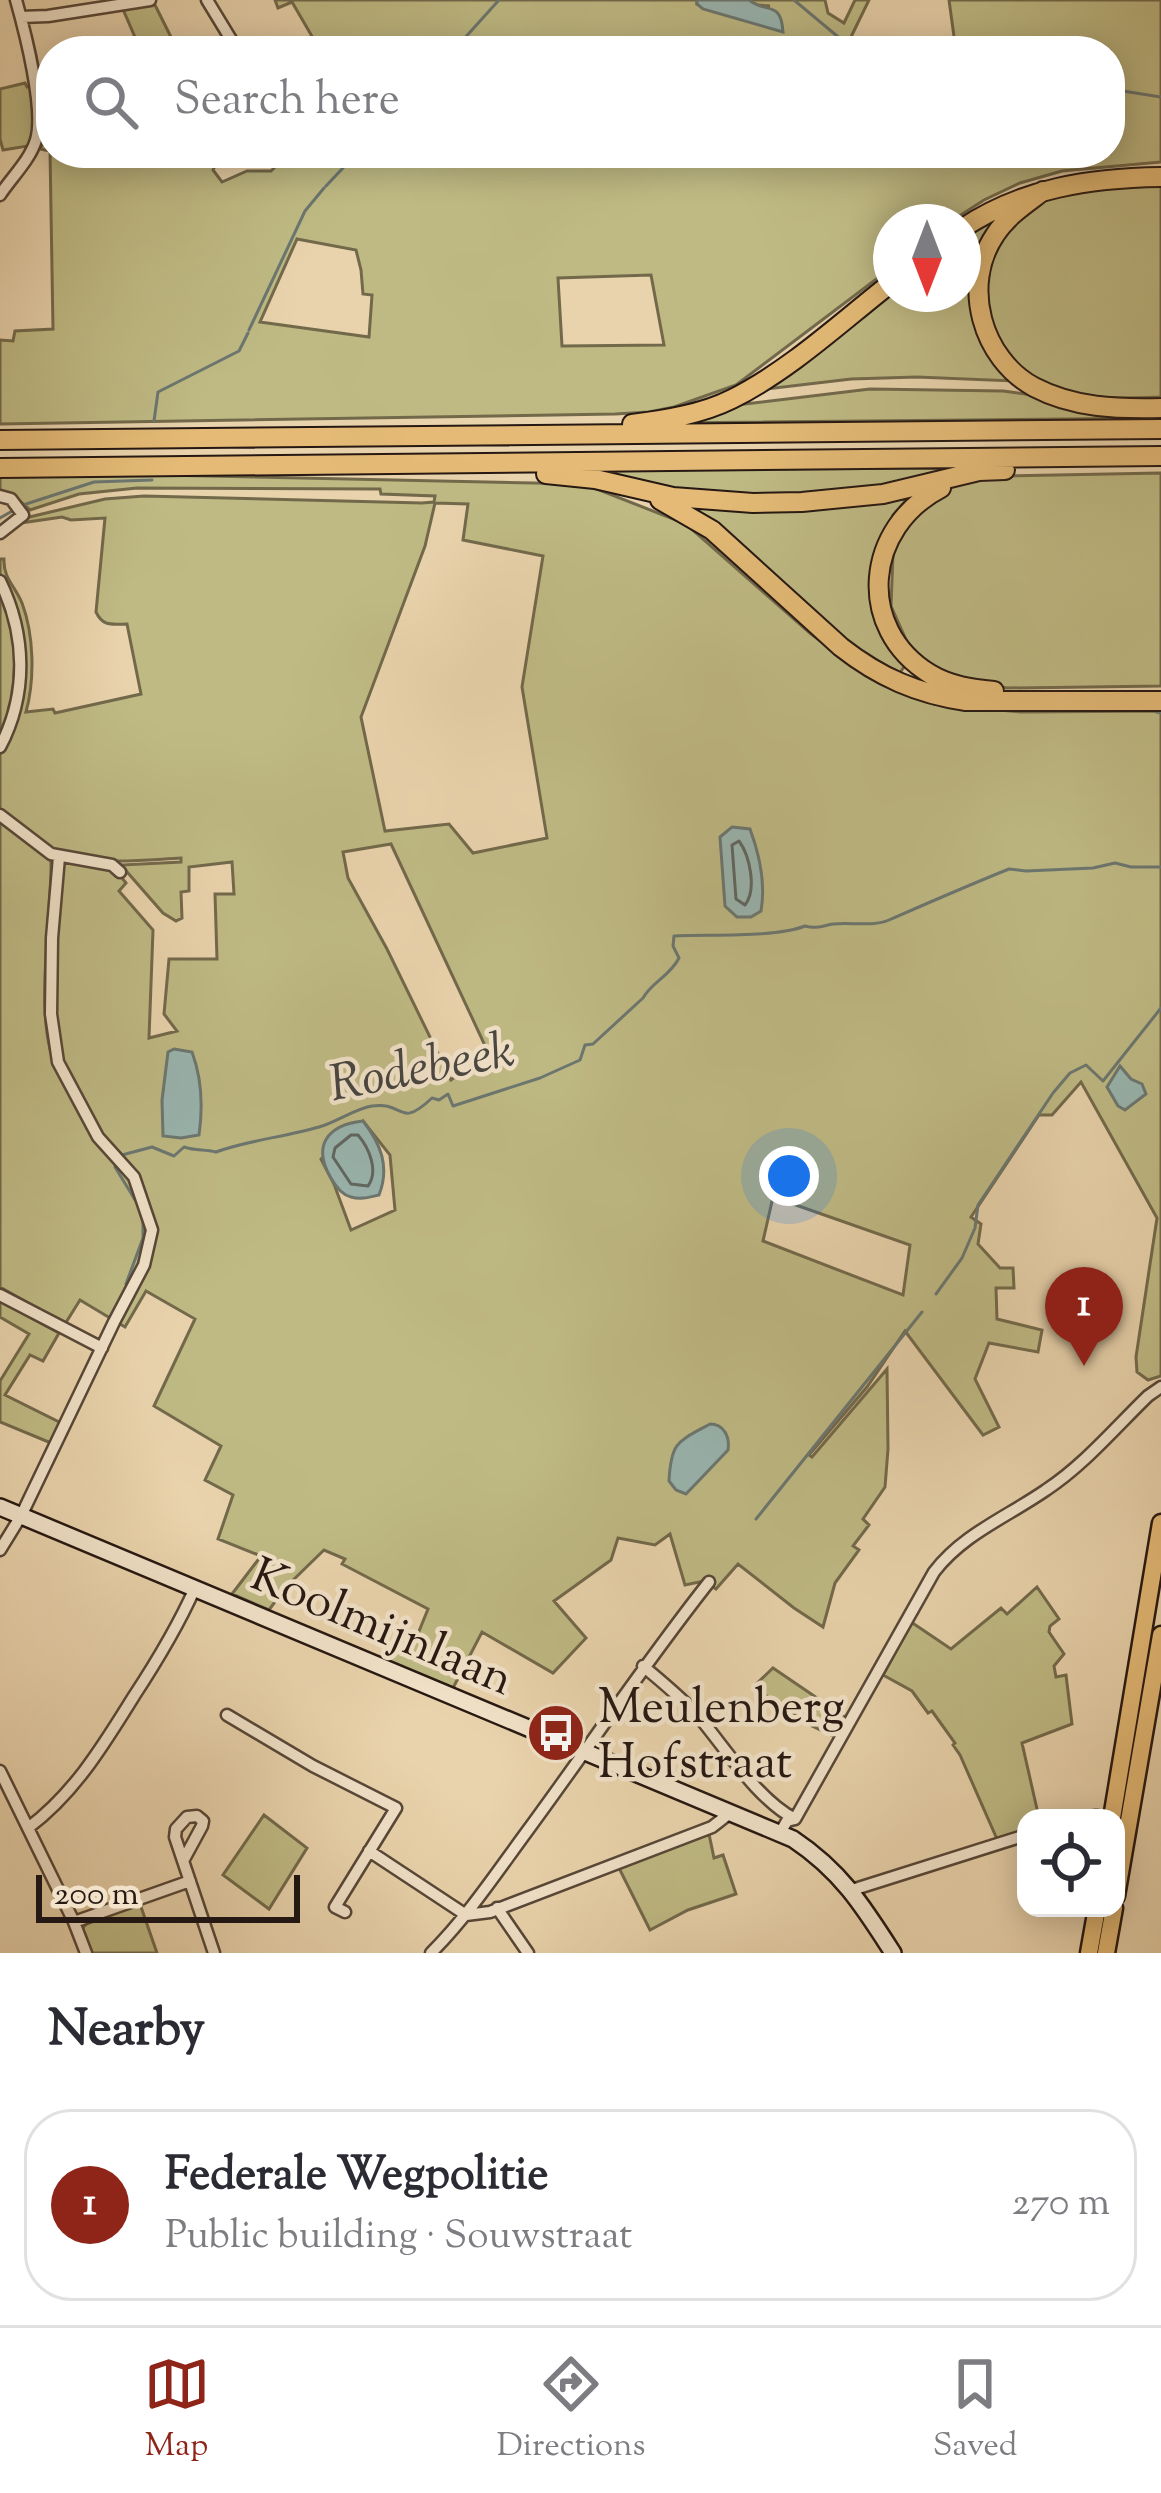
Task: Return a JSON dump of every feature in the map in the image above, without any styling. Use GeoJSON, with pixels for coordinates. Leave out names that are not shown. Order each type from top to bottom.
{"type":"FeatureCollection","features":[{"type":"Feature","properties":{"kind":"highway"},"geometry":{"type":"LineString","coordinates":[[981,217],[1002,205],[1090,180],[1161,177]]}},
{"type":"Feature","properties":{"kind":"highway"},"geometry":{"type":"LineString","coordinates":[[1043,191],[1008,219],[989,246],[978,294],[986,334],[1017,376],[1058,397],[1087,405],[1161,408]]}},
{"type":"Feature","properties":{"kind":"highway"},"geometry":{"type":"LineString","coordinates":[[593,434],[618,424],[675,417],[733,399],[873,297]]}},
{"type":"Feature","properties":{"kind":"highway"},"geometry":{"type":"LineString","coordinates":[[0,440],[1161,429]]}},
{"type":"Feature","properties":{"kind":"highway"},"geometry":{"type":"LineString","coordinates":[[0,468],[1161,457]]}},
{"type":"Feature","properties":{"kind":"highway"},"geometry":{"type":"LineString","coordinates":[[356,464],[394,472],[581,476],[718,502],[802,502],[883,494],[979,471],[1161,468]]}},
{"type":"Feature","properties":{"kind":"highway"},"geometry":{"type":"LineString","coordinates":[[1004,470],[931,493],[903,515],[890,534],[879,584],[886,621],[898,644],[931,675],[971,688],[1161,691]]}},
{"type":"Feature","properties":{"kind":"highway"},"geometry":{"type":"LineString","coordinates":[[611,482],[701,522],[858,661],[898,683],[966,701],[1161,701]]}},
{"type":"Feature","properties":{"kind":"main road"},"geometry":{"type":"LineString","coordinates":[[1113,1809],[1161,1523]]}},
{"type":"Feature","properties":{"kind":"main road"},"geometry":{"type":"LineString","coordinates":[[1125,1844],[1161,1635]]}},
{"type":"Feature","properties":{"kind":"main road"},"geometry":{"type":"LineString","coordinates":[[1090,1953],[1096,1917]]}},
{"type":"Feature","properties":{"kind":"main road"},"geometry":{"type":"LineString","coordinates":[[1106,1953],[1112,1917]]}},
{"type":"Feature","properties":{"kind":"street"},"geometry":{"type":"LineString","coordinates":[[16,0],[36,104]]}},
{"type":"Feature","properties":{"kind":"street"},"geometry":{"type":"LineString","coordinates":[[21,17],[151,0]]}},
{"type":"Feature","properties":{"kind":"street"},"geometry":{"type":"LineString","coordinates":[[207,0],[229,36]]}},
{"type":"Feature","properties":{"kind":"street"},"geometry":{"type":"LineString","coordinates":[[0,195],[32,149],[36,135]]}},
{"type":"Feature","properties":{"kind":"street"},"geometry":{"type":"LineString","coordinates":[[0,496],[17,505],[23,515],[0,533]]}},
{"type":"Feature","properties":{"kind":"street"},"geometry":{"type":"LineString","coordinates":[[0,580],[15,614],[20,679],[14,718],[0,747]]}},
{"type":"Feature","properties":{"kind":"street"},"geometry":{"type":"LineString","coordinates":[[0,815],[59,857],[112,865],[120,872]]}},
{"type":"Feature","properties":{"kind":"street"},"geometry":{"type":"LineString","coordinates":[[0,1550],[144,1265],[152,1230],[134,1177],[98,1137],[58,1062],[51,1014],[59,857]]}},
{"type":"Feature","properties":{"kind":"street"},"geometry":{"type":"LineString","coordinates":[[0,1294],[101,1348]]}},
{"type":"Feature","properties":{"kind":"street"},"geometry":{"type":"LineString","coordinates":[[786,1836],[787,1821],[795,1819],[941,1563],[969,1537],[1048,1489],[1161,1387]]}},
{"type":"Feature","properties":{"kind":"street","name":"Koolmijnlaan"},"geometry":{"type":"LineString","coordinates":[[0,1507],[786,1836],[826,1863],[852,1889],[893,1953]]}},
{"type":"Feature","properties":{"kind":"street"},"geometry":{"type":"LineString","coordinates":[[430,1953],[466,1916],[643,1666],[709,1582]]}},
{"type":"Feature","properties":{"kind":"street"},"geometry":{"type":"LineString","coordinates":[[28,1828],[45,1816],[97,1755],[164,1648],[194,1588]]}},
{"type":"Feature","properties":{"kind":"street"},"geometry":{"type":"LineString","coordinates":[[643,1666],[694,1712],[747,1775],[795,1819]]}},
{"type":"Feature","properties":{"kind":"street"},"geometry":{"type":"LineString","coordinates":[[227,1715],[396,1808],[335,1906],[344,1912]]}},
{"type":"Feature","properties":{"kind":"street"},"geometry":{"type":"LineString","coordinates":[[0,1771],[86,1953]]}},
{"type":"Feature","properties":{"kind":"street"},"geometry":{"type":"LineString","coordinates":[[370,1851],[466,1916],[712,1827],[730,1813]]}},
{"type":"Feature","properties":{"kind":"street"},"geometry":{"type":"LineString","coordinates":[[852,1889],[1017,1838]]}},
{"type":"Feature","properties":{"kind":"street"},"geometry":{"type":"LineString","coordinates":[[183,1861],[214,1953]]}},
{"type":"Feature","properties":{"kind":"street"},"geometry":{"type":"LineString","coordinates":[[74,1922],[190,1881]]}},
{"type":"Feature","properties":{"kind":"street"},"geometry":{"type":"LineString","coordinates":[[497,1908],[528,1953]]}},
{"type":"Feature","properties":{"kind":"shaded area"},"geometry":{"type":"Polygon","coordinates":[[[275,0],[697,0],[697,4],[770,6],[749,0],[825,0],[828,13],[844,23],[855,0],[869,0],[851,36],[312,36],[292,2],[278,8],[275,0]]]}},
{"type":"Feature","properties":{"kind":"shaded area"},"geometry":{"type":"Polygon","coordinates":[[[949,0],[1161,0],[1161,162],[1125,165],[1125,36],[954,36],[949,0]]]}},
{"type":"Feature","properties":{"kind":"shaded area"},"geometry":{"type":"Polygon","coordinates":[[[154,3],[170,36],[135,36],[122,7],[154,3]]]}},
{"type":"Feature","properties":{"kind":"shaded area"},"geometry":{"type":"Polygon","coordinates":[[[30,86],[33,109],[31,139],[28,146],[3,150],[0,89],[30,86]]]}},
{"type":"Feature","properties":{"kind":"shaded area"},"geometry":{"type":"Polygon","coordinates":[[[50,168],[214,168],[222,182],[247,171],[1095,168],[1020,183],[978,204],[873,204],[873,282],[736,385],[674,407],[615,414],[0,424],[0,340],[13,341],[15,331],[53,329],[50,168]],[[297,239],[260,322],[369,337],[372,295],[363,294],[356,250],[297,239]],[[651,275],[558,278],[562,346],[664,345],[651,275]]]}},
{"type":"Feature","properties":{"kind":"shaded area"},"geometry":{"type":"Polygon","coordinates":[[[1161,185],[1161,397],[1086,396],[1043,382],[1018,365],[990,319],[987,293],[1001,242],[1018,220],[1042,202],[1070,192],[1161,185]]]}},
{"type":"Feature","properties":{"kind":"shaded area"},"geometry":{"type":"Polygon","coordinates":[[[1004,207],[981,279],[981,222],[1004,207]]]}},
{"type":"Feature","properties":{"kind":"shaded area"},"geometry":{"type":"Polygon","coordinates":[[[873,307],[873,312],[979,312],[1013,381],[851,379],[758,390],[873,307]]]}},
{"type":"Feature","properties":{"kind":"shaded area"},"geometry":{"type":"Polygon","coordinates":[[[870,389],[1003,391],[1161,413],[1161,418],[674,423],[728,406],[870,389]]]}},
{"type":"Feature","properties":{"kind":"shaded area"},"geometry":{"type":"Polygon","coordinates":[[[968,468],[829,494],[699,495],[590,470],[968,468]]]}},
{"type":"Feature","properties":{"kind":"shaded area"},"geometry":{"type":"Polygon","coordinates":[[[1161,473],[1161,686],[1007,688],[966,681],[930,666],[908,644],[891,606],[893,555],[898,536],[940,493],[963,482],[999,476],[1161,473]]]}},
{"type":"Feature","properties":{"kind":"shaded area"},"geometry":{"type":"Polygon","coordinates":[[[160,475],[584,484],[686,524],[811,634],[872,679],[934,704],[1021,712],[1161,711],[1161,1376],[1148,1380],[1137,1372],[1136,1357],[1157,1218],[1081,1082],[1052,1115],[1039,1115],[971,1217],[981,1224],[978,1244],[1000,1268],[1013,1268],[1014,1288],[996,1288],[997,1319],[1042,1330],[1038,1352],[989,1343],[975,1379],[999,1427],[983,1435],[905,1331],[867,1387],[809,1455],[887,1369],[885,1487],[863,1519],[869,1525],[853,1546],[859,1550],[835,1583],[823,1627],[738,1564],[716,1589],[704,1581],[685,1585],[670,1534],[655,1545],[618,1538],[611,1560],[554,1601],[586,1638],[553,1673],[482,1632],[453,1688],[385,1660],[396,1639],[413,1646],[428,1609],[324,1550],[269,1610],[232,1594],[261,1556],[218,1539],[233,1495],[205,1480],[221,1446],[154,1406],[195,1319],[146,1291],[125,1327],[80,1300],[65,1324],[0,1287],[0,820],[51,861],[45,1001],[51,1055],[60,1076],[110,1145],[70,1080],[57,1030],[54,972],[61,862],[114,868],[126,883],[119,891],[153,930],[149,1038],[177,1031],[164,1014],[169,959],[217,959],[215,894],[234,894],[232,862],[189,867],[189,891],[181,892],[182,918],[176,921],[163,913],[121,865],[181,862],[181,858],[117,861],[69,855],[40,841],[0,808],[0,754],[12,731],[0,743],[0,559],[4,559],[29,629],[32,671],[26,712],[53,709],[55,713],[141,694],[127,624],[105,622],[96,612],[105,518],[21,523],[21,519],[105,499],[144,496],[422,503],[434,502],[435,496],[381,494],[380,489],[137,488],[79,494],[30,510],[14,496],[0,492],[0,477],[160,475]],[[435,503],[425,546],[361,717],[385,831],[449,824],[473,853],[547,838],[522,687],[543,556],[463,540],[468,504],[435,503]],[[391,844],[343,852],[348,878],[451,1080],[488,1052],[391,844]],[[363,1121],[321,1159],[351,1230],[395,1210],[390,1155],[363,1121]],[[773,1197],[763,1241],[903,1295],[910,1245],[773,1197]]]}},
{"type":"Feature","properties":{"kind":"shaded area"},"geometry":{"type":"Polygon","coordinates":[[[908,498],[893,515],[875,563],[906,664],[899,674],[850,643],[692,510],[801,510],[908,498]]]}},
{"type":"Feature","properties":{"kind":"shaded area"},"geometry":{"type":"Polygon","coordinates":[[[0,1301],[59,1333],[43,1361],[30,1355],[5,1395],[61,1423],[51,1443],[0,1422],[0,1381],[29,1334],[0,1317],[0,1301]]]}},
{"type":"Feature","properties":{"kind":"shaded area"},"geometry":{"type":"Polygon","coordinates":[[[1037,1587],[1059,1619],[1049,1632],[1064,1654],[1054,1666],[1056,1677],[1066,1675],[1072,1724],[1022,1743],[1037,1809],[1017,1809],[1017,1833],[997,1839],[955,1743],[912,1691],[883,1675],[911,1622],[951,1649],[1001,1608],[1007,1614],[1037,1587]]]}},
{"type":"Feature","properties":{"kind":"shaded area"},"geometry":{"type":"Polygon","coordinates":[[[773,1668],[845,1717],[835,1737],[753,1687],[773,1668]]]}},
{"type":"Feature","properties":{"kind":"shaded area"},"geometry":{"type":"Polygon","coordinates":[[[264,1815],[307,1848],[269,1909],[223,1875],[264,1815]]]}},
{"type":"Feature","properties":{"kind":"shaded area"},"geometry":{"type":"Polygon","coordinates":[[[709,1834],[714,1858],[723,1855],[736,1894],[688,1910],[650,1930],[619,1868],[709,1834]]]}},
{"type":"Feature","properties":{"kind":"shaded area"},"geometry":{"type":"Polygon","coordinates":[[[140,1904],[157,1953],[91,1953],[82,1929],[87,1924],[140,1904]]]}},
{"type":"Feature","properties":{"kind":"water"},"geometry":{"type":"Polygon","coordinates":[[[697,0],[749,0],[776,12],[783,32],[703,9],[697,0]]]}},
{"type":"Feature","properties":{"kind":"water"},"geometry":{"type":"Polygon","coordinates":[[[732,827],[750,829],[759,859],[761,911],[751,917],[737,917],[725,906],[720,837],[732,827]]]}},
{"type":"Feature","properties":{"kind":"water"},"geometry":{"type":"Polygon","coordinates":[[[168,1052],[192,1052],[195,1062],[201,1093],[199,1135],[163,1136],[168,1052]]]}},
{"type":"Feature","properties":{"kind":"water"},"geometry":{"type":"Polygon","coordinates":[[[1120,1066],[1142,1084],[1146,1094],[1125,1110],[1107,1087],[1120,1066]]]}},
{"type":"Feature","properties":{"kind":"water"},"geometry":{"type":"Polygon","coordinates":[[[363,1121],[379,1147],[384,1175],[379,1195],[358,1198],[335,1184],[325,1167],[323,1147],[332,1132],[363,1121]]]}},
{"type":"Feature","properties":{"kind":"water"},"geometry":{"type":"Polygon","coordinates":[[[710,1424],[725,1432],[728,1450],[686,1494],[676,1490],[669,1481],[674,1451],[710,1424]]]}},
{"type":"Feature","properties":{"kind":"waterway"},"geometry":{"type":"LineString","coordinates":[[467,36],[499,0]]}},
{"type":"Feature","properties":{"kind":"waterway"},"geometry":{"type":"LineString","coordinates":[[794,0],[837,36]]}},
{"type":"Feature","properties":{"kind":"waterway"},"geometry":{"type":"LineString","coordinates":[[1125,91],[1161,97]]}},
{"type":"Feature","properties":{"kind":"waterway"},"geometry":{"type":"LineString","coordinates":[[326,186],[343,168]]}},
{"type":"Feature","properties":{"kind":"waterway"},"geometry":{"type":"LineString","coordinates":[[249,330],[305,211],[324,188]]}},
{"type":"Feature","properties":{"kind":"waterway"},"geometry":{"type":"LineString","coordinates":[[154,421],[158,392],[239,351],[248,333]]}},
{"type":"Feature","properties":{"kind":"waterway"},"geometry":{"type":"LineString","coordinates":[[23,505],[94,482],[152,480]]}},
{"type":"Feature","properties":{"kind":"waterway"},"geometry":{"type":"LineString","coordinates":[[0,518],[14,510]]}},
{"type":"Feature","properties":{"kind":"waterway"},"geometry":{"type":"LineString","coordinates":[[1156,712],[1161,713]]}},
{"type":"Feature","properties":{"kind":"waterway","name":"Rodebeek"},"geometry":{"type":"LineString","coordinates":[[122,1155],[152,1147],[174,1156],[184,1147],[216,1152],[319,1127],[372,1106],[407,1113],[448,1094],[453,1106],[540,1078],[580,1060],[585,1045],[593,1044],[671,970],[679,958],[674,936],[760,934],[883,922],[1009,869],[1093,868],[1115,863],[1161,867]]}},
{"type":"Feature","properties":{"kind":"waterway"},"geometry":{"type":"LineString","coordinates":[[936,1294],[962,1258],[975,1228],[978,1205],[1053,1093],[1070,1073],[1086,1065],[1103,1081],[1161,1008]]}},
{"type":"Feature","properties":{"kind":"waterway"},"geometry":{"type":"LineString","coordinates":[[115,1167],[137,1203]]}},
{"type":"Feature","properties":{"kind":"waterway"},"geometry":{"type":"LineString","coordinates":[[126,1284],[143,1238],[143,1217]]}},
{"type":"Feature","properties":{"kind":"waterway"},"geometry":{"type":"LineString","coordinates":[[756,1519],[922,1312]]}},
{"type":"Feature","properties":{"kind":"place","name":"Federale Wegpolitie"},"geometry":{"type":"Point","coordinates":[1084,1366]}},
{"type":"Feature","properties":{"kind":"place","name":"Meulenberg Hofstraat"},"geometry":{"type":"Point","coordinates":[556,1733]}}]}
